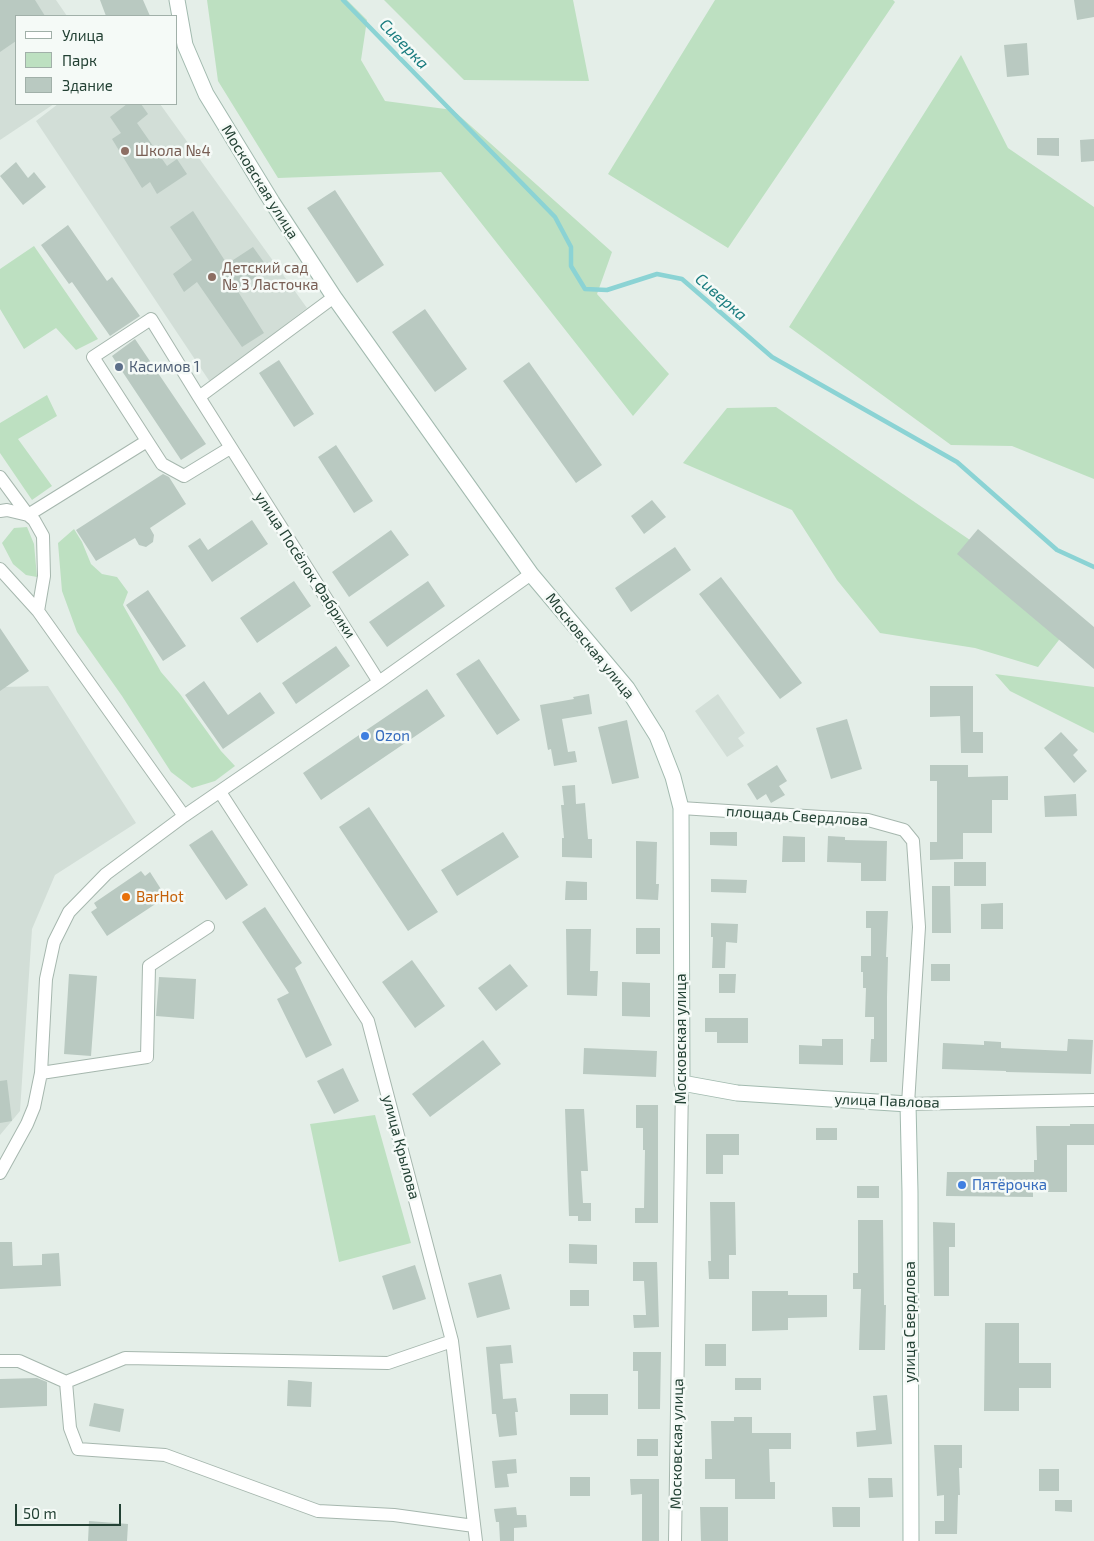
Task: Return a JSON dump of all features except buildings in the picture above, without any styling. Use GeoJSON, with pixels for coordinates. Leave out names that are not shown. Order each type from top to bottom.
{"type":"FeatureCollection","features":[{"type":"Feature","properties":{"kind":"main road","name":"Московская улица"},"geometry":{"type":"LineString","coordinates":[[177,0],[185,45],[206,94],[272,202],[334,297],[531,574],[627,688],[657,736],[673,777],[681,808],[682,1083]]}},
{"type":"Feature","properties":{"kind":"main road","name":"улица Павлова"},"geometry":{"type":"LineString","coordinates":[[682,1083],[737,1092],[908,1104]]}},
{"type":"Feature","properties":{"kind":"main road","name":"улица Свердлова"},"geometry":{"type":"LineString","coordinates":[[908,1104],[911,1541]]}},
{"type":"Feature","properties":{"kind":"street"},"geometry":{"type":"LineString","coordinates":[[199,397],[334,297]]}},
{"type":"Feature","properties":{"kind":"street","name":"улица Посёлок Фабрики"},"geometry":{"type":"LineString","coordinates":[[230,448],[184,476],[162,464],[93,357],[151,319],[230,448],[379,682]]}},
{"type":"Feature","properties":{"kind":"street"},"geometry":{"type":"LineString","coordinates":[[0,511],[7,510],[28,515],[147,441]]}},
{"type":"Feature","properties":{"kind":"street"},"geometry":{"type":"LineString","coordinates":[[0,477],[28,515],[34,520],[43,536],[44,576],[38,611]]}},
{"type":"Feature","properties":{"kind":"street"},"geometry":{"type":"LineString","coordinates":[[0,569],[38,611],[184,816]]}},
{"type":"Feature","properties":{"kind":"street"},"geometry":{"type":"LineString","coordinates":[[0,1173],[27,1124],[34,1106],[41,1073],[46,978],[54,942],[69,912],[106,874],[184,816],[379,682],[531,574]]}},
{"type":"Feature","properties":{"kind":"street","name":"улица Крылова"},"geometry":{"type":"LineString","coordinates":[[220,792],[368,1021],[452,1341],[476,1541]]}},
{"type":"Feature","properties":{"kind":"street","name":"площадь Свердлова"},"geometry":{"type":"LineString","coordinates":[[681,808],[868,820],[904,830],[913,841],[919,927],[908,1104]]}},
{"type":"Feature","properties":{"kind":"street"},"geometry":{"type":"LineString","coordinates":[[41,1073],[147,1057],[149,966],[208,927]]}},
{"type":"Feature","properties":{"kind":"street","name":"Московская улица"},"geometry":{"type":"LineString","coordinates":[[675,1541],[682,1083]]}},
{"type":"Feature","properties":{"kind":"street","name":"улица Павлова"},"geometry":{"type":"LineString","coordinates":[[908,1104],[1094,1100]]}},
{"type":"Feature","properties":{"kind":"street"},"geometry":{"type":"LineString","coordinates":[[0,1361],[19,1360],[66,1382],[124,1358],[388,1363],[452,1341]]}},
{"type":"Feature","properties":{"kind":"street"},"geometry":{"type":"LineString","coordinates":[[66,1382],[70,1428],[78,1449],[165,1456],[318,1511],[394,1515],[474,1526]]}},
{"type":"Feature","properties":{"kind":"shaded area"},"geometry":{"type":"Polygon","coordinates":[[[0,0],[56,0],[66,15],[15,15],[15,105],[52,105],[0,140],[0,0]]]}},
{"type":"Feature","properties":{"kind":"shaded area"},"geometry":{"type":"Polygon","coordinates":[[[57,105],[161,105],[307,308],[210,382],[36,121],[57,105]]]}},
{"type":"Feature","properties":{"kind":"shaded area"},"geometry":{"type":"Polygon","coordinates":[[[48,686],[136,823],[55,875],[32,929],[20,1111],[0,1135],[0,687],[48,686]]]}},
{"type":"Feature","properties":{"kind":"shaded area"},"geometry":{"type":"Polygon","coordinates":[[[718,694],[745,733],[738,738],[744,746],[727,757],[695,711],[718,694]]]}},
{"type":"Feature","properties":{"kind":"green space"},"geometry":{"type":"Polygon","coordinates":[[[207,0],[347,0],[367,20],[361,60],[385,101],[453,110],[612,252],[597,294],[669,374],[633,416],[441,172],[278,178],[218,81],[207,0]]]}},
{"type":"Feature","properties":{"kind":"green space"},"geometry":{"type":"Polygon","coordinates":[[[384,0],[573,0],[589,81],[464,80],[384,0]]]}},
{"type":"Feature","properties":{"kind":"green space"},"geometry":{"type":"Polygon","coordinates":[[[715,0],[893,0],[895,2],[728,248],[608,174],[715,0]]]}},
{"type":"Feature","properties":{"kind":"green space"},"geometry":{"type":"Polygon","coordinates":[[[961,55],[1008,148],[1094,207],[1094,479],[1012,446],[951,445],[789,327],[961,55]]]}},
{"type":"Feature","properties":{"kind":"green space"},"geometry":{"type":"Polygon","coordinates":[[[34,246],[98,339],[76,350],[56,328],[24,349],[0,309],[0,269],[34,246]]]}},
{"type":"Feature","properties":{"kind":"green space"},"geometry":{"type":"Polygon","coordinates":[[[47,395],[57,416],[18,439],[52,486],[32,500],[0,453],[0,423],[47,395]]]}},
{"type":"Feature","properties":{"kind":"green space"},"geometry":{"type":"Polygon","coordinates":[[[776,407],[1021,575],[1062,636],[1038,667],[975,648],[880,633],[837,580],[792,510],[683,463],[727,408],[776,407]]]}},
{"type":"Feature","properties":{"kind":"green space"},"geometry":{"type":"Polygon","coordinates":[[[27,527],[34,544],[37,577],[26,575],[13,564],[2,543],[14,528],[27,527]]]}},
{"type":"Feature","properties":{"kind":"green space"},"geometry":{"type":"Polygon","coordinates":[[[74,529],[82,542],[91,564],[102,574],[117,577],[128,592],[123,605],[161,672],[180,694],[221,751],[235,766],[215,781],[192,788],[171,772],[122,696],[77,632],[62,591],[58,543],[74,529]]]}},
{"type":"Feature","properties":{"kind":"green space"},"geometry":{"type":"Polygon","coordinates":[[[995,674],[1094,687],[1094,733],[1010,691],[995,674]]]}},
{"type":"Feature","properties":{"kind":"green space"},"geometry":{"type":"Polygon","coordinates":[[[375,1115],[411,1243],[339,1262],[310,1124],[375,1115]]]}},
{"type":"Feature","properties":{"kind":"waterway","name":"Сиверка"},"geometry":{"type":"LineString","coordinates":[[343,0],[555,217],[571,247],[571,266],[585,289],[607,290],[657,274],[682,279],[772,357],[957,462],[1057,550],[1094,567]]}},
{"type":"Feature","properties":{"kind":"place","name":"Школа №4"},"geometry":{"type":"Point","coordinates":[125,151]}},
{"type":"Feature","properties":{"kind":"place","name":"Детский сад № 3 Ласточка"},"geometry":{"type":"Point","coordinates":[212,277]}},
{"type":"Feature","properties":{"kind":"place","name":"Касимов 1"},"geometry":{"type":"Point","coordinates":[119,367]}},
{"type":"Feature","properties":{"kind":"place","name":"Ozon"},"geometry":{"type":"Point","coordinates":[365,736]}},
{"type":"Feature","properties":{"kind":"place","name":"BarHot"},"geometry":{"type":"Point","coordinates":[126,897]}},
{"type":"Feature","properties":{"kind":"place","name":"Пятёрочка"},"geometry":{"type":"Point","coordinates":[962,1185]}}]}
